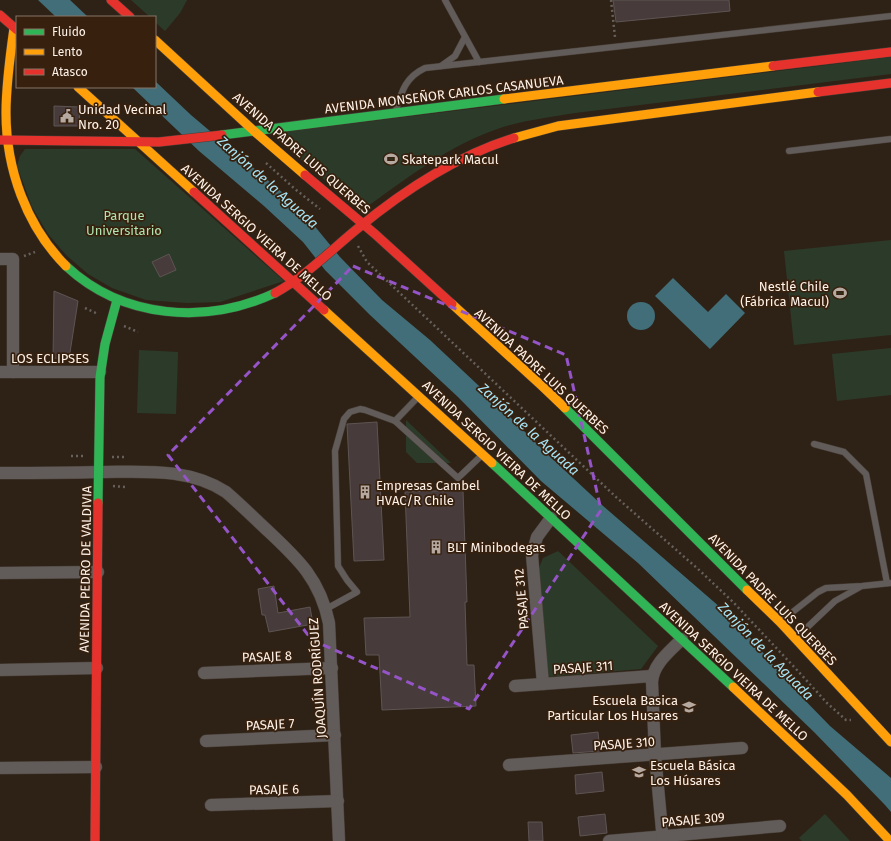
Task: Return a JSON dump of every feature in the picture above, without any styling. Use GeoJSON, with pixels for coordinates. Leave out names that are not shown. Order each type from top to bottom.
{"type":"FeatureCollection","features":[{"type":"Feature","properties":{"kind":"main road"},"geometry":{"type":"LineString","coordinates":[[111,0],[129,16]]}},
{"type":"Feature","properties":{"kind":"main road"},"geometry":{"type":"LineString","coordinates":[[0,15],[16,29],[4,84],[1,140],[3,159],[19,199],[28,216],[47,245],[61,262],[98,290],[117,300],[136,306],[168,312],[213,312],[251,303],[276,293],[309,270],[350,234],[438,172],[477,151],[516,136],[558,126],[891,83]]}},
{"type":"Feature","properties":{"kind":"main road","name":"AVENIDA PADRE LUIS QUERBES"},"geometry":{"type":"LineString","coordinates":[[156,41],[254,132],[364,224],[542,386],[780,622],[891,742]]}},
{"type":"Feature","properties":{"kind":"main road","name":"AVENIDA MONSEÑOR CARLOS CASANUEVA"},"geometry":{"type":"LineString","coordinates":[[1,140],[159,142],[254,132],[396,112],[891,52]]}},
{"type":"Feature","properties":{"kind":"main road","name":"AVENIDA SERGIO VIEIRA DE MELLO"},"geometry":{"type":"LineString","coordinates":[[79,88],[419,396],[682,639],[847,795],[890,841]]}},
{"type":"Feature","properties":{"kind":"main road","name":"AVENIDA PEDRO DE VALDIVIA"},"geometry":{"type":"LineString","coordinates":[[95,841],[100,372],[108,331],[117,300]]}},
{"type":"Feature","properties":{"kind":"street"},"geometry":{"type":"LineString","coordinates":[[0,259],[13,259],[13,372]]}},
{"type":"Feature","properties":{"kind":"street","name":"LOS ECLIPSES"},"geometry":{"type":"LineString","coordinates":[[0,372],[100,372]]}},
{"type":"Feature","properties":{"kind":"street","name":"JOAQUÍN RODRÍGUEZ"},"geometry":{"type":"LineString","coordinates":[[0,473],[133,472],[177,474],[199,478],[217,486],[234,499],[299,561],[316,584],[326,610],[329,623],[339,841]]}},
{"type":"Feature","properties":{"kind":"street","name":"PASAJE 312"},"geometry":{"type":"LineString","coordinates":[[542,684],[532,555],[538,537],[551,518]]}},
{"type":"Feature","properties":{"kind":"street"},"geometry":{"type":"LineString","coordinates":[[0,573],[98,572]]}},
{"type":"Feature","properties":{"kind":"street"},"geometry":{"type":"LineString","coordinates":[[663,839],[655,754],[651,686],[652,676],[665,657],[682,639]]}},
{"type":"Feature","properties":{"kind":"street"},"geometry":{"type":"LineString","coordinates":[[0,670],[97,668]]}},
{"type":"Feature","properties":{"kind":"street","name":"PASAJE 8"},"geometry":{"type":"LineString","coordinates":[[204,673],[332,668]]}},
{"type":"Feature","properties":{"kind":"street","name":"PASAJE 311"},"geometry":{"type":"LineString","coordinates":[[515,686],[652,676]]}},
{"type":"Feature","properties":{"kind":"street","name":"PASAJE 7"},"geometry":{"type":"LineString","coordinates":[[206,741],[335,735]]}},
{"type":"Feature","properties":{"kind":"street","name":"PASAJE 310"},"geometry":{"type":"LineString","coordinates":[[509,765],[742,748]]}},
{"type":"Feature","properties":{"kind":"street"},"geometry":{"type":"LineString","coordinates":[[0,768],[96,767]]}},
{"type":"Feature","properties":{"kind":"street","name":"PASAJE 6"},"geometry":{"type":"LineString","coordinates":[[211,805],[338,802]]}},
{"type":"Feature","properties":{"kind":"street","name":"PASAJE 309"},"geometry":{"type":"LineString","coordinates":[[609,841],[663,839],[780,826]]}},
{"type":"Feature","properties":{"kind":"lane"},"geometry":{"type":"LineString","coordinates":[[445,0],[479,62]]}},
{"type":"Feature","properties":{"kind":"lane"},"geometry":{"type":"LineString","coordinates":[[396,112],[402,92],[410,78],[415,73],[425,68],[891,16]]}},
{"type":"Feature","properties":{"kind":"lane"},"geometry":{"type":"LineString","coordinates":[[440,66],[455,56],[465,37]]}},
{"type":"Feature","properties":{"kind":"lane"},"geometry":{"type":"LineString","coordinates":[[789,151],[891,140]]}},
{"type":"Feature","properties":{"kind":"lane"},"geometry":{"type":"LineString","coordinates":[[395,421],[419,396]]}},
{"type":"Feature","properties":{"kind":"lane"},"geometry":{"type":"LineString","coordinates":[[326,610],[357,592],[338,566],[334,451],[344,419],[350,412],[360,409],[395,421],[458,478],[482,454]]}},
{"type":"Feature","properties":{"kind":"lane"},"geometry":{"type":"LineString","coordinates":[[780,622],[821,590],[832,587],[889,583],[866,474],[844,452],[814,444]]}},
{"type":"Feature","properties":{"kind":"lane"},"geometry":{"type":"LineString","coordinates":[[795,638],[835,601],[862,586]]}},
{"type":"Feature","properties":{"kind":"path"},"geometry":{"type":"LineString","coordinates":[[611,0],[616,47]]}},
{"type":"Feature","properties":{"kind":"path"},"geometry":{"type":"LineString","coordinates":[[261,158],[294,189],[323,212]]}},
{"type":"Feature","properties":{"kind":"path"},"geometry":{"type":"LineString","coordinates":[[350,234],[367,262],[616,497],[693,564],[728,597],[827,703],[846,720],[858,721],[867,717]]}},
{"type":"Feature","properties":{"kind":"path"},"geometry":{"type":"LineString","coordinates":[[13,259],[30,255],[47,245]]}},
{"type":"Feature","properties":{"kind":"highlighted area"},"geometry":{"type":"Polygon","coordinates":[[[353,266],[566,355],[601,510],[469,709],[312,640],[168,455],[353,266]]]}},
{"type":"Feature","properties":{"kind":"green space"},"geometry":{"type":"Polygon","coordinates":[[[131,0],[187,0],[180,13],[165,31],[156,23],[156,16],[149,16],[131,0]]]}},
{"type":"Feature","properties":{"kind":"green space"},"geometry":{"type":"Polygon","coordinates":[[[891,57],[891,74],[575,113],[503,127],[465,143],[429,163],[361,211],[278,140],[283,132],[891,57]]]}},
{"type":"Feature","properties":{"kind":"green space","name":"Parque Universitario"},"geometry":{"type":"Polygon","coordinates":[[[25,149],[135,149],[284,281],[220,302],[187,303],[146,300],[112,288],[88,274],[66,255],[48,234],[32,207],[17,166],[20,156],[25,149]]]}},
{"type":"Feature","properties":{"kind":"green space","name":"Nestlé Chile (Fábrica Macul)"},"geometry":{"type":"Polygon","coordinates":[[[891,240],[891,335],[794,345],[784,251],[891,240]]]}},
{"type":"Feature","properties":{"kind":"green space"},"geometry":{"type":"Polygon","coordinates":[[[891,348],[891,395],[837,401],[832,354],[891,348]]]}},
{"type":"Feature","properties":{"kind":"green space"},"geometry":{"type":"Polygon","coordinates":[[[139,350],[178,352],[176,414],[137,413],[139,350]]]}},
{"type":"Feature","properties":{"kind":"green space"},"geometry":{"type":"Polygon","coordinates":[[[406,420],[451,463],[417,463],[406,452],[406,420]]]}},
{"type":"Feature","properties":{"kind":"green space"},"geometry":{"type":"Polygon","coordinates":[[[558,551],[658,646],[641,669],[547,677],[538,571],[543,558],[558,551]]]}},
{"type":"Feature","properties":{"kind":"green space"},"geometry":{"type":"Polygon","coordinates":[[[825,814],[850,841],[802,841],[799,838],[825,814]]]}},
{"type":"Feature","properties":{"kind":"water"},"geometry":{"type":"Polygon","coordinates":[[[38,0],[70,0],[87,16],[55,16],[38,0]]]}},
{"type":"Feature","properties":{"kind":"water","name":"Zanjón de la Aguada"},"geometry":{"type":"Polygon","coordinates":[[[156,82],[191,115],[283,193],[308,218],[340,257],[382,300],[430,340],[602,505],[736,621],[793,688],[830,726],[891,778],[891,812],[814,732],[638,563],[541,481],[458,397],[370,315],[325,270],[303,242],[264,206],[199,151],[133,88],[156,88],[156,82]]]}},
{"type":"Feature","properties":{"kind":"water"},"geometry":{"type":"Polygon","coordinates":[[[673,278],[708,312],[726,294],[745,313],[710,349],[655,296],[673,278]]]}},
{"type":"Feature","properties":{"kind":"water"},"geometry":{"type":"Polygon","coordinates":[[[641,302],[651,306],[655,316],[651,326],[641,330],[631,326],[627,316],[631,306],[641,302]]]}},
{"type":"Feature","properties":{"kind":"building"},"geometry":{"type":"Polygon","coordinates":[[[613,0],[729,0],[730,11],[616,22],[613,0]]]}},
{"type":"Feature","properties":{"kind":"building","name":"Unidad Vecinal Nro. 20"},"geometry":{"type":"Polygon","coordinates":[[[54,106],[80,107],[79,126],[54,126],[54,106]]]}},
{"type":"Feature","properties":{"kind":"building"},"geometry":{"type":"Polygon","coordinates":[[[169,254],[176,270],[160,277],[152,262],[169,254]]]}},
{"type":"Feature","properties":{"kind":"building"},"geometry":{"type":"Polygon","coordinates":[[[54,291],[78,301],[69,359],[53,358],[54,291]]]}},
{"type":"Feature","properties":{"kind":"building","name":"Empresas Cambel HVAC/R Chile"},"geometry":{"type":"Polygon","coordinates":[[[377,422],[384,560],[354,561],[347,424],[377,422]]]}},
{"type":"Feature","properties":{"kind":"building"},"geometry":{"type":"Polygon","coordinates":[[[463,490],[467,602],[465,602],[467,665],[474,665],[476,706],[382,710],[379,655],[366,655],[364,618],[410,617],[405,492],[463,490]]]}},
{"type":"Feature","properties":{"kind":"building"},"geometry":{"type":"Polygon","coordinates":[[[274,586],[278,613],[310,607],[313,624],[269,632],[265,615],[262,615],[258,589],[274,586]]]}},
{"type":"Feature","properties":{"kind":"building"},"geometry":{"type":"Polygon","coordinates":[[[598,732],[600,751],[573,753],[571,735],[598,732]]]}},
{"type":"Feature","properties":{"kind":"building"},"geometry":{"type":"Polygon","coordinates":[[[602,772],[604,791],[576,794],[575,775],[602,772]]]}},
{"type":"Feature","properties":{"kind":"building"},"geometry":{"type":"Polygon","coordinates":[[[605,814],[607,833],[580,836],[578,817],[605,814]]]}},
{"type":"Feature","properties":{"kind":"building"},"geometry":{"type":"Polygon","coordinates":[[[528,822],[542,822],[543,841],[529,841],[528,822]]]}},
{"type":"Feature","properties":{"kind":"traffic: fast"},"geometry":{"type":"LineString","coordinates":[[222,135],[504,99]]}},
{"type":"Feature","properties":{"kind":"traffic: fast"},"geometry":{"type":"LineString","coordinates":[[66,266],[89,284],[113,297],[139,306],[166,311],[194,312],[221,310],[249,303],[275,293]]}},
{"type":"Feature","properties":{"kind":"traffic: fast"},"geometry":{"type":"LineString","coordinates":[[98,503],[100,377],[105,344],[117,300]]}},
{"type":"Feature","properties":{"kind":"traffic: fast"},"geometry":{"type":"LineString","coordinates":[[565,408],[747,590]]}},
{"type":"Feature","properties":{"kind":"traffic: fast"},"geometry":{"type":"LineString","coordinates":[[492,463],[733,687]]}},
{"type":"Feature","properties":{"kind":"traffic: slow"},"geometry":{"type":"LineString","coordinates":[[14,28],[8,70],[6,102],[7,134],[14,175],[29,215],[52,250],[66,266]]}},
{"type":"Feature","properties":{"kind":"traffic: slow"},"geometry":{"type":"LineString","coordinates":[[156,41],[254,131],[305,175]]}},
{"type":"Feature","properties":{"kind":"traffic: slow"},"geometry":{"type":"LineString","coordinates":[[504,99],[773,66]]}},
{"type":"Feature","properties":{"kind":"traffic: slow"},"geometry":{"type":"LineString","coordinates":[[79,88],[194,192]]}},
{"type":"Feature","properties":{"kind":"traffic: slow"},"geometry":{"type":"LineString","coordinates":[[514,138],[558,126],[818,92]]}},
{"type":"Feature","properties":{"kind":"traffic: slow"},"geometry":{"type":"LineString","coordinates":[[452,304],[565,408]]}},
{"type":"Feature","properties":{"kind":"traffic: slow"},"geometry":{"type":"LineString","coordinates":[[324,310],[492,463]]}},
{"type":"Feature","properties":{"kind":"traffic: slow"},"geometry":{"type":"LineString","coordinates":[[747,590],[780,622],[891,742]]}},
{"type":"Feature","properties":{"kind":"traffic: slow"},"geometry":{"type":"LineString","coordinates":[[733,687],[847,795],[890,841]]}},
{"type":"Feature","properties":{"kind":"traffic: jam"},"geometry":{"type":"LineString","coordinates":[[111,0],[129,16]]}},
{"type":"Feature","properties":{"kind":"traffic: jam"},"geometry":{"type":"LineString","coordinates":[[0,15],[16,29]]}},
{"type":"Feature","properties":{"kind":"traffic: jam"},"geometry":{"type":"LineString","coordinates":[[773,66],[891,52]]}},
{"type":"Feature","properties":{"kind":"traffic: jam"},"geometry":{"type":"LineString","coordinates":[[818,92],[891,83]]}},
{"type":"Feature","properties":{"kind":"traffic: jam"},"geometry":{"type":"LineString","coordinates":[[0,140],[159,142],[222,135]]}},
{"type":"Feature","properties":{"kind":"traffic: jam"},"geometry":{"type":"LineString","coordinates":[[275,293],[297,279],[347,237],[412,188],[471,154],[514,138]]}},
{"type":"Feature","properties":{"kind":"traffic: jam"},"geometry":{"type":"LineString","coordinates":[[305,175],[375,234],[452,304]]}},
{"type":"Feature","properties":{"kind":"traffic: jam"},"geometry":{"type":"LineString","coordinates":[[194,192],[324,310]]}},
{"type":"Feature","properties":{"kind":"traffic: jam"},"geometry":{"type":"LineString","coordinates":[[95,841],[98,503]]}},
{"type":"Feature","properties":{"kind":"place","name":"Unidad Vecinal Nro. 20"},"geometry":{"type":"Point","coordinates":[67,116]}},
{"type":"Feature","properties":{"kind":"place","name":"Skatepark Macul"},"geometry":{"type":"Point","coordinates":[391,159]}},
{"type":"Feature","properties":{"kind":"place","name":"Nestlé Chile (Fábrica Macul)"},"geometry":{"type":"Point","coordinates":[840,293]}},
{"type":"Feature","properties":{"kind":"place","name":"Empresas Cambel HVAC/R Chile"},"geometry":{"type":"Point","coordinates":[365,492]}},
{"type":"Feature","properties":{"kind":"place","name":"BLT Minibodegas"},"geometry":{"type":"Point","coordinates":[436,547]}},
{"type":"Feature","properties":{"kind":"place","name":"Escuela Basica Particular Los Husares"},"geometry":{"type":"Point","coordinates":[689,707]}},
{"type":"Feature","properties":{"kind":"place","name":"Escuela Básica Los Húsares"},"geometry":{"type":"Point","coordinates":[639,772]}}]}
